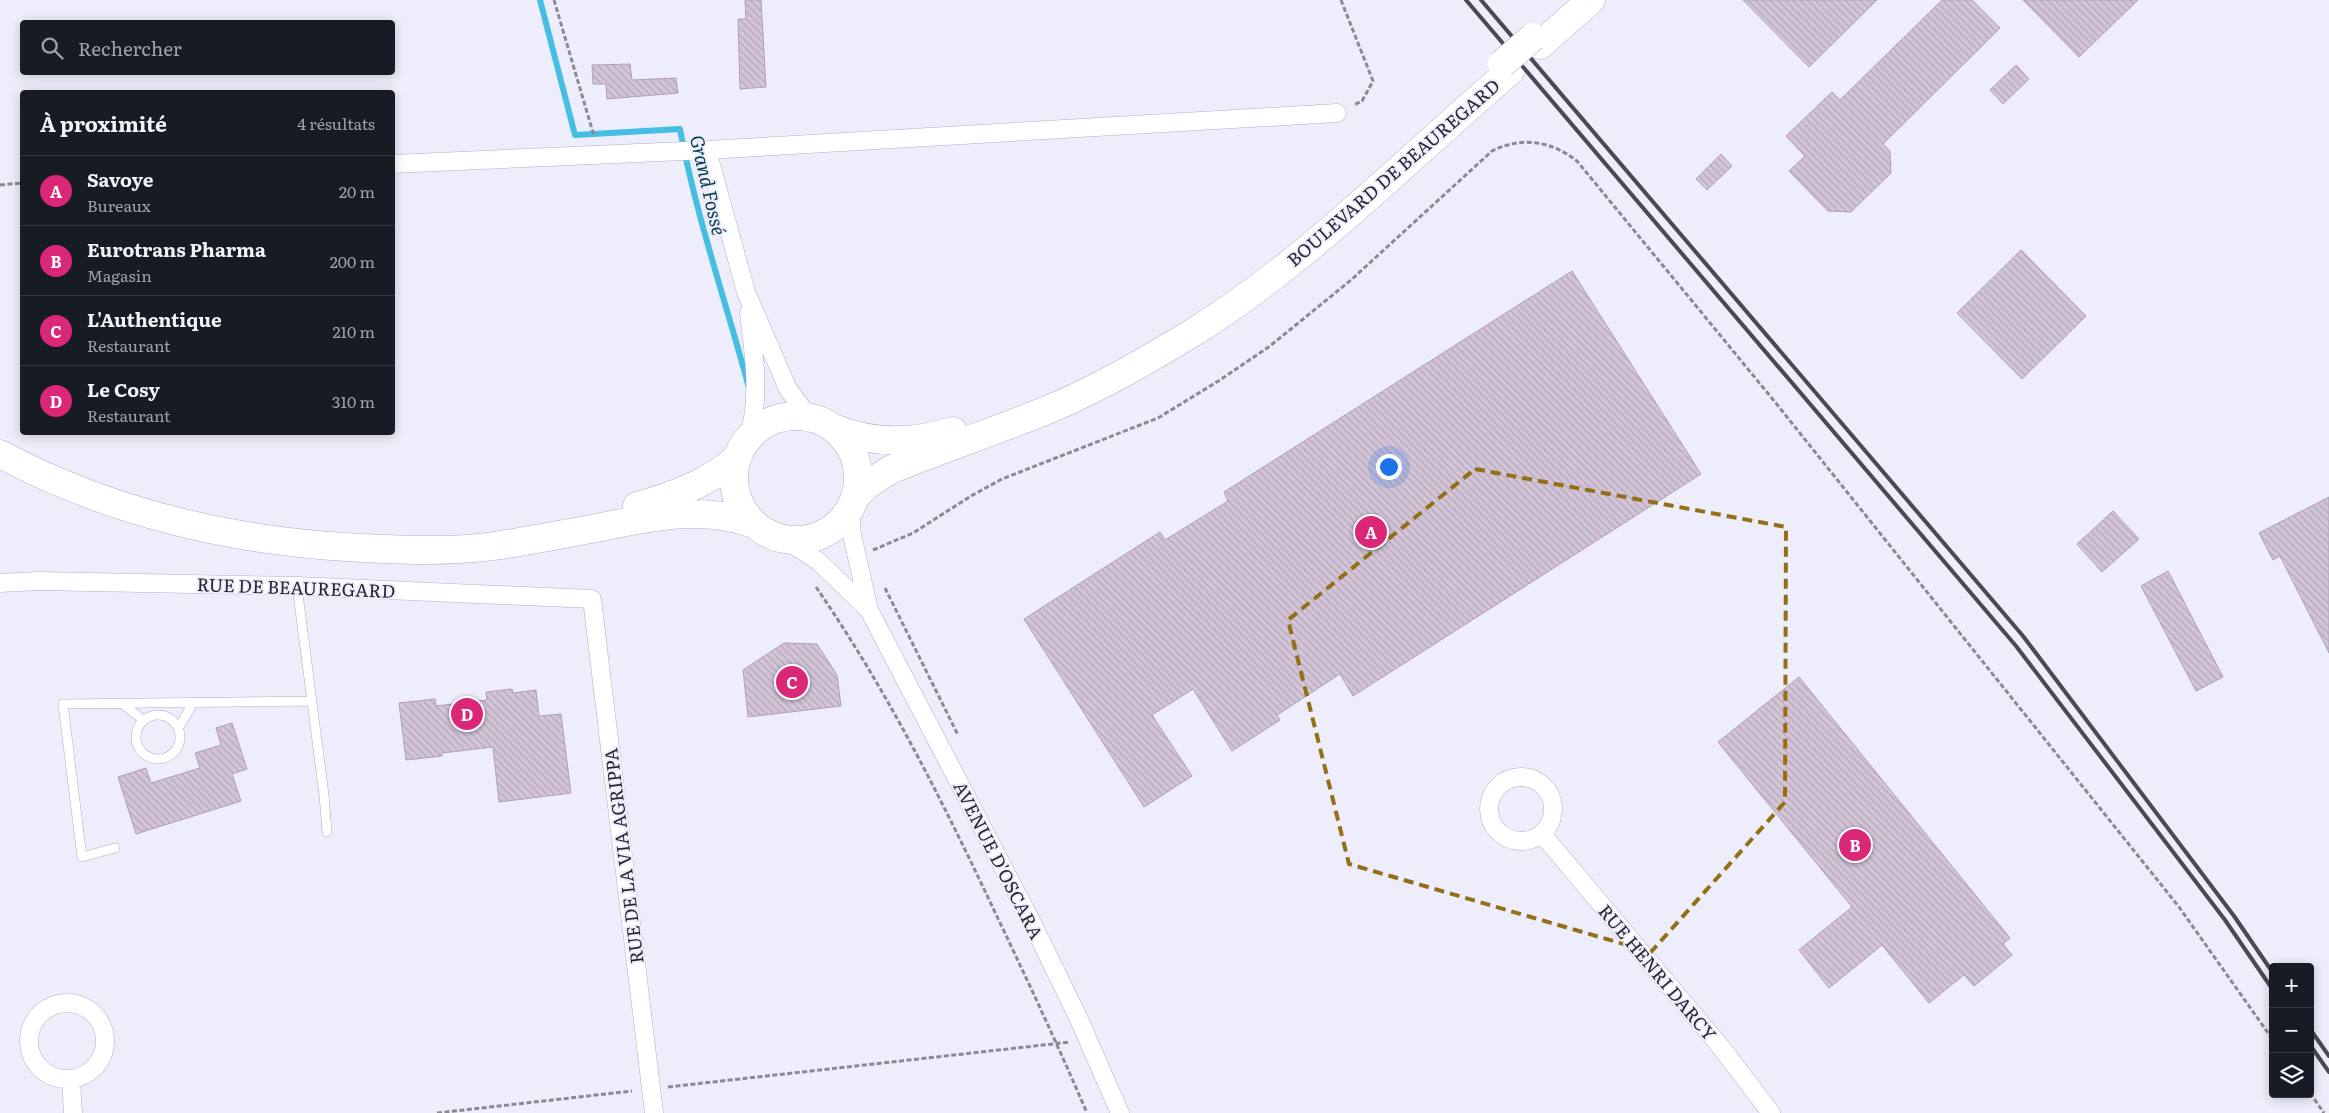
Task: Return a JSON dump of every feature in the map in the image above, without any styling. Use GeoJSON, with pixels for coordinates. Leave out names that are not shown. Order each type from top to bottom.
{"type":"FeatureCollection","features":[{"type":"Feature","properties":{"kind":"main road","name":"BOULEVARD DE BEAUREGARD"},"geometry":{"type":"LineString","coordinates":[[1183,332],[1268,265],[1506,68],[1536,41],[1575,0]]}},
{"type":"Feature","properties":{"kind":"main road","name":"BOULEVARD DE BEAUREGARD"},"geometry":{"type":"LineString","coordinates":[[1536,41],[1591,0]]}},
{"type":"Feature","properties":{"kind":"main road"},"geometry":{"type":"LineString","coordinates":[[0,440],[31,457],[75,477],[115,492],[192,514],[266,527],[397,538],[509,532],[627,508],[694,487],[715,476],[762,426],[774,420],[789,416],[824,424],[850,435],[882,441],[923,438],[950,432],[1003,414],[1083,380],[1183,332]]}},
{"type":"Feature","properties":{"kind":"main road"},"geometry":{"type":"LineString","coordinates":[[743,448],[734,470],[735,491],[743,511],[754,524],[770,535],[784,539],[810,539],[823,535],[835,528],[867,485],[890,470],[1043,412],[1093,389],[1183,332]]}},
{"type":"Feature","properties":{"kind":"main road"},"geometry":{"type":"LineString","coordinates":[[824,424],[847,441],[854,454],[859,482],[853,503]]}},
{"type":"Feature","properties":{"kind":"main road"},"geometry":{"type":"LineString","coordinates":[[0,454],[54,481],[115,505],[183,524],[258,539],[294,543],[412,550],[492,546],[546,538],[630,520],[677,514],[729,516],[754,524]]}},
{"type":"Feature","properties":{"kind":"street"},"geometry":{"type":"LineString","coordinates":[[395,164],[707,150],[1337,112]]}},
{"type":"Feature","properties":{"kind":"street"},"geometry":{"type":"LineString","coordinates":[[707,150],[746,292],[783,379],[794,398],[824,424]]}},
{"type":"Feature","properties":{"kind":"street"},"geometry":{"type":"LineString","coordinates":[[743,448],[754,413],[756,381],[746,292]]}},
{"type":"Feature","properties":{"kind":"street","name":"AVENUE D'OSCARA"},"geometry":{"type":"LineString","coordinates":[[853,503],[852,536],[869,610],[1031,921],[1088,1040],[1120,1113]]}},
{"type":"Feature","properties":{"kind":"street","name":"AVENUE D'OSCARA"},"geometry":{"type":"LineString","coordinates":[[784,539],[809,553],[869,610]]}},
{"type":"Feature","properties":{"kind":"street","name":"RUE DE BEAUREGARD"},"geometry":{"type":"LineString","coordinates":[[0,583],[297,586],[592,599]]}},
{"type":"Feature","properties":{"kind":"street","name":"RUE DE LA VIA AGRIPPA"},"geometry":{"type":"LineString","coordinates":[[592,599],[654,1113]]}},
{"type":"Feature","properties":{"kind":"street","name":"RUE HENRI DARCY"},"geometry":{"type":"LineString","coordinates":[[1542,834],[1720,1046],[1770,1113]]}},
{"type":"Feature","properties":{"kind":"street"},"geometry":{"type":"LineString","coordinates":[[62,1003],[84,1007],[93,1013],[100,1022],[105,1042],[103,1053],[95,1067],[82,1077],[71,1080],[50,1076],[41,1070],[34,1061],[28,1040],[30,1030],[39,1016],[52,1006],[62,1003]]}},
{"type":"Feature","properties":{"kind":"street"},"geometry":{"type":"LineString","coordinates":[[71,1080],[73,1113]]}},
{"type":"Feature","properties":{"kind":"lane"},"geometry":{"type":"LineString","coordinates":[[297,586],[324,795],[327,832]]}},
{"type":"Feature","properties":{"kind":"lane"},"geometry":{"type":"LineString","coordinates":[[115,848],[82,857],[63,704],[312,701]]}},
{"type":"Feature","properties":{"kind":"lane"},"geometry":{"type":"LineString","coordinates":[[179,728],[193,703]]}},
{"type":"Feature","properties":{"kind":"lane"},"geometry":{"type":"LineString","coordinates":[[123,704],[143,720]]}},
{"type":"Feature","properties":{"kind":"lane"},"geometry":{"type":"LineString","coordinates":[[163,715],[170,717],[179,728],[181,735],[177,749],[165,758],[158,759],[144,754],[139,748],[136,734],[143,720],[149,716],[163,715]]}},
{"type":"Feature","properties":{"kind":"path"},"geometry":{"type":"LineString","coordinates":[[554,0],[595,139]]}},
{"type":"Feature","properties":{"kind":"path"},"geometry":{"type":"LineString","coordinates":[[1337,112],[1362,101],[1373,81],[1341,0]]}},
{"type":"Feature","properties":{"kind":"path"},"geometry":{"type":"LineString","coordinates":[[856,557],[913,533],[971,496],[1002,479],[1158,418],[1270,346],[1351,280],[1492,151],[1515,142],[1549,144],[1565,152],[1577,162],[1776,402],[2179,907],[2269,1034]]}},
{"type":"Feature","properties":{"kind":"path"},"geometry":{"type":"LineString","coordinates":[[0,185],[20,183]]}},
{"type":"Feature","properties":{"kind":"path"},"geometry":{"type":"LineString","coordinates":[[826,569],[809,577],[842,624],[939,794],[1058,1044],[1087,1113]]}},
{"type":"Feature","properties":{"kind":"path"},"geometry":{"type":"LineString","coordinates":[[437,1113],[1088,1040]]}},
{"type":"Feature","properties":{"kind":"path"},"geometry":{"type":"LineString","coordinates":[[2314,1098],[2324,1113]]}},
{"type":"Feature","properties":{"kind":"highlighted area"},"geometry":{"type":"Polygon","coordinates":[[[1475,469],[1786,527],[1785,802],[1651,952],[1349,864],[1288,620],[1475,469]]]}},
{"type":"Feature","properties":{"kind":"building"},"geometry":{"type":"Polygon","coordinates":[[[745,0],[761,0],[766,87],[740,89],[738,19],[746,19],[745,0]]]}},
{"type":"Feature","properties":{"kind":"building"},"geometry":{"type":"Polygon","coordinates":[[[1743,0],[1877,0],[1809,67],[1743,0]]]}},
{"type":"Feature","properties":{"kind":"building"},"geometry":{"type":"Polygon","coordinates":[[[1942,0],[1972,0],[2000,28],[1883,144],[1890,151],[1891,173],[1851,212],[1828,211],[1789,171],[1805,156],[1786,136],[1832,92],[1840,100],[1942,0]]]}},
{"type":"Feature","properties":{"kind":"building"},"geometry":{"type":"Polygon","coordinates":[[[2023,0],[2138,0],[2079,57],[2023,0]]]}},
{"type":"Feature","properties":{"kind":"building"},"geometry":{"type":"Polygon","coordinates":[[[630,64],[632,80],[676,78],[678,93],[607,99],[606,84],[593,84],[592,65],[630,64]]]}},
{"type":"Feature","properties":{"kind":"building"},"geometry":{"type":"Polygon","coordinates":[[[2016,65],[2029,79],[2003,104],[1990,90],[2016,65]]]}},
{"type":"Feature","properties":{"kind":"building"},"geometry":{"type":"Polygon","coordinates":[[[1721,154],[1732,166],[1707,190],[1696,179],[1721,154]]]}},
{"type":"Feature","properties":{"kind":"building"},"geometry":{"type":"Polygon","coordinates":[[[2021,250],[2086,316],[2022,379],[1957,313],[2021,250]]]}},
{"type":"Feature","properties":{"kind":"building"},"geometry":{"type":"Polygon","coordinates":[[[1572,271],[1701,474],[1353,696],[1340,674],[1277,715],[1280,720],[1232,751],[1193,689],[1152,715],[1192,776],[1144,807],[1024,619],[1160,532],[1165,540],[1228,501],[1224,492],[1572,271]]]}},
{"type":"Feature","properties":{"kind":"building"},"geometry":{"type":"Polygon","coordinates":[[[2329,497],[2329,653],[2280,556],[2273,560],[2259,533],[2329,497]]]}},
{"type":"Feature","properties":{"kind":"building"},"geometry":{"type":"Polygon","coordinates":[[[2113,511],[2139,539],[2102,572],[2077,544],[2113,511]]]}},
{"type":"Feature","properties":{"kind":"building"},"geometry":{"type":"Polygon","coordinates":[[[2168,571],[2223,677],[2196,691],[2141,586],[2168,571]]]}},
{"type":"Feature","properties":{"kind":"building"},"geometry":{"type":"Polygon","coordinates":[[[784,643],[817,644],[837,675],[841,706],[748,717],[743,670],[784,643]]]}},
{"type":"Feature","properties":{"kind":"building"},"geometry":{"type":"Polygon","coordinates":[[[1799,677],[2010,938],[2003,944],[2012,955],[1974,986],[1964,975],[1929,1003],[1882,945],[1829,988],[1799,950],[1852,907],[1718,742],[1799,677]]]}},
{"type":"Feature","properties":{"kind":"building"},"geometry":{"type":"Polygon","coordinates":[[[512,689],[513,693],[536,690],[539,716],[561,714],[571,793],[499,802],[493,747],[442,753],[442,756],[406,760],[399,703],[435,699],[436,706],[487,700],[486,692],[512,689]]]}},
{"type":"Feature","properties":{"kind":"building"},"geometry":{"type":"Polygon","coordinates":[[[232,723],[247,769],[232,774],[241,801],[136,834],[118,777],[146,768],[151,783],[200,768],[195,753],[221,745],[216,728],[232,723]]]}},
{"type":"Feature","properties":{"kind":"waterway","name":"Grand Fossé"},"geometry":{"type":"LineString","coordinates":[[540,0],[575,135],[680,129],[694,194],[749,388]]}},
{"type":"Feature","properties":{"kind":"railway"},"geometry":{"type":"LineString","coordinates":[[1466,0],[2016,646],[2225,920],[2269,984]]}},
{"type":"Feature","properties":{"kind":"railway"},"geometry":{"type":"LineString","coordinates":[[1481,0],[2023,636],[2234,916],[2269,967]]}},
{"type":"Feature","properties":{"kind":"railway"},"geometry":{"type":"LineString","coordinates":[[2314,1035],[2329,1056]]}},
{"type":"Feature","properties":{"kind":"railway"},"geometry":{"type":"LineString","coordinates":[[2314,1051],[2329,1072]]}},
{"type":"Feature","properties":{"kind":"place","name":"Savoye"},"geometry":{"type":"Point","coordinates":[1371,532]}},
{"type":"Feature","properties":{"kind":"place","name":"L'Authentique"},"geometry":{"type":"Point","coordinates":[792,682]}},
{"type":"Feature","properties":{"kind":"place","name":"Le Cosy"},"geometry":{"type":"Point","coordinates":[467,714]}},
{"type":"Feature","properties":{"kind":"place","name":"Eurotrans Pharma"},"geometry":{"type":"Point","coordinates":[1855,845]}}]}
